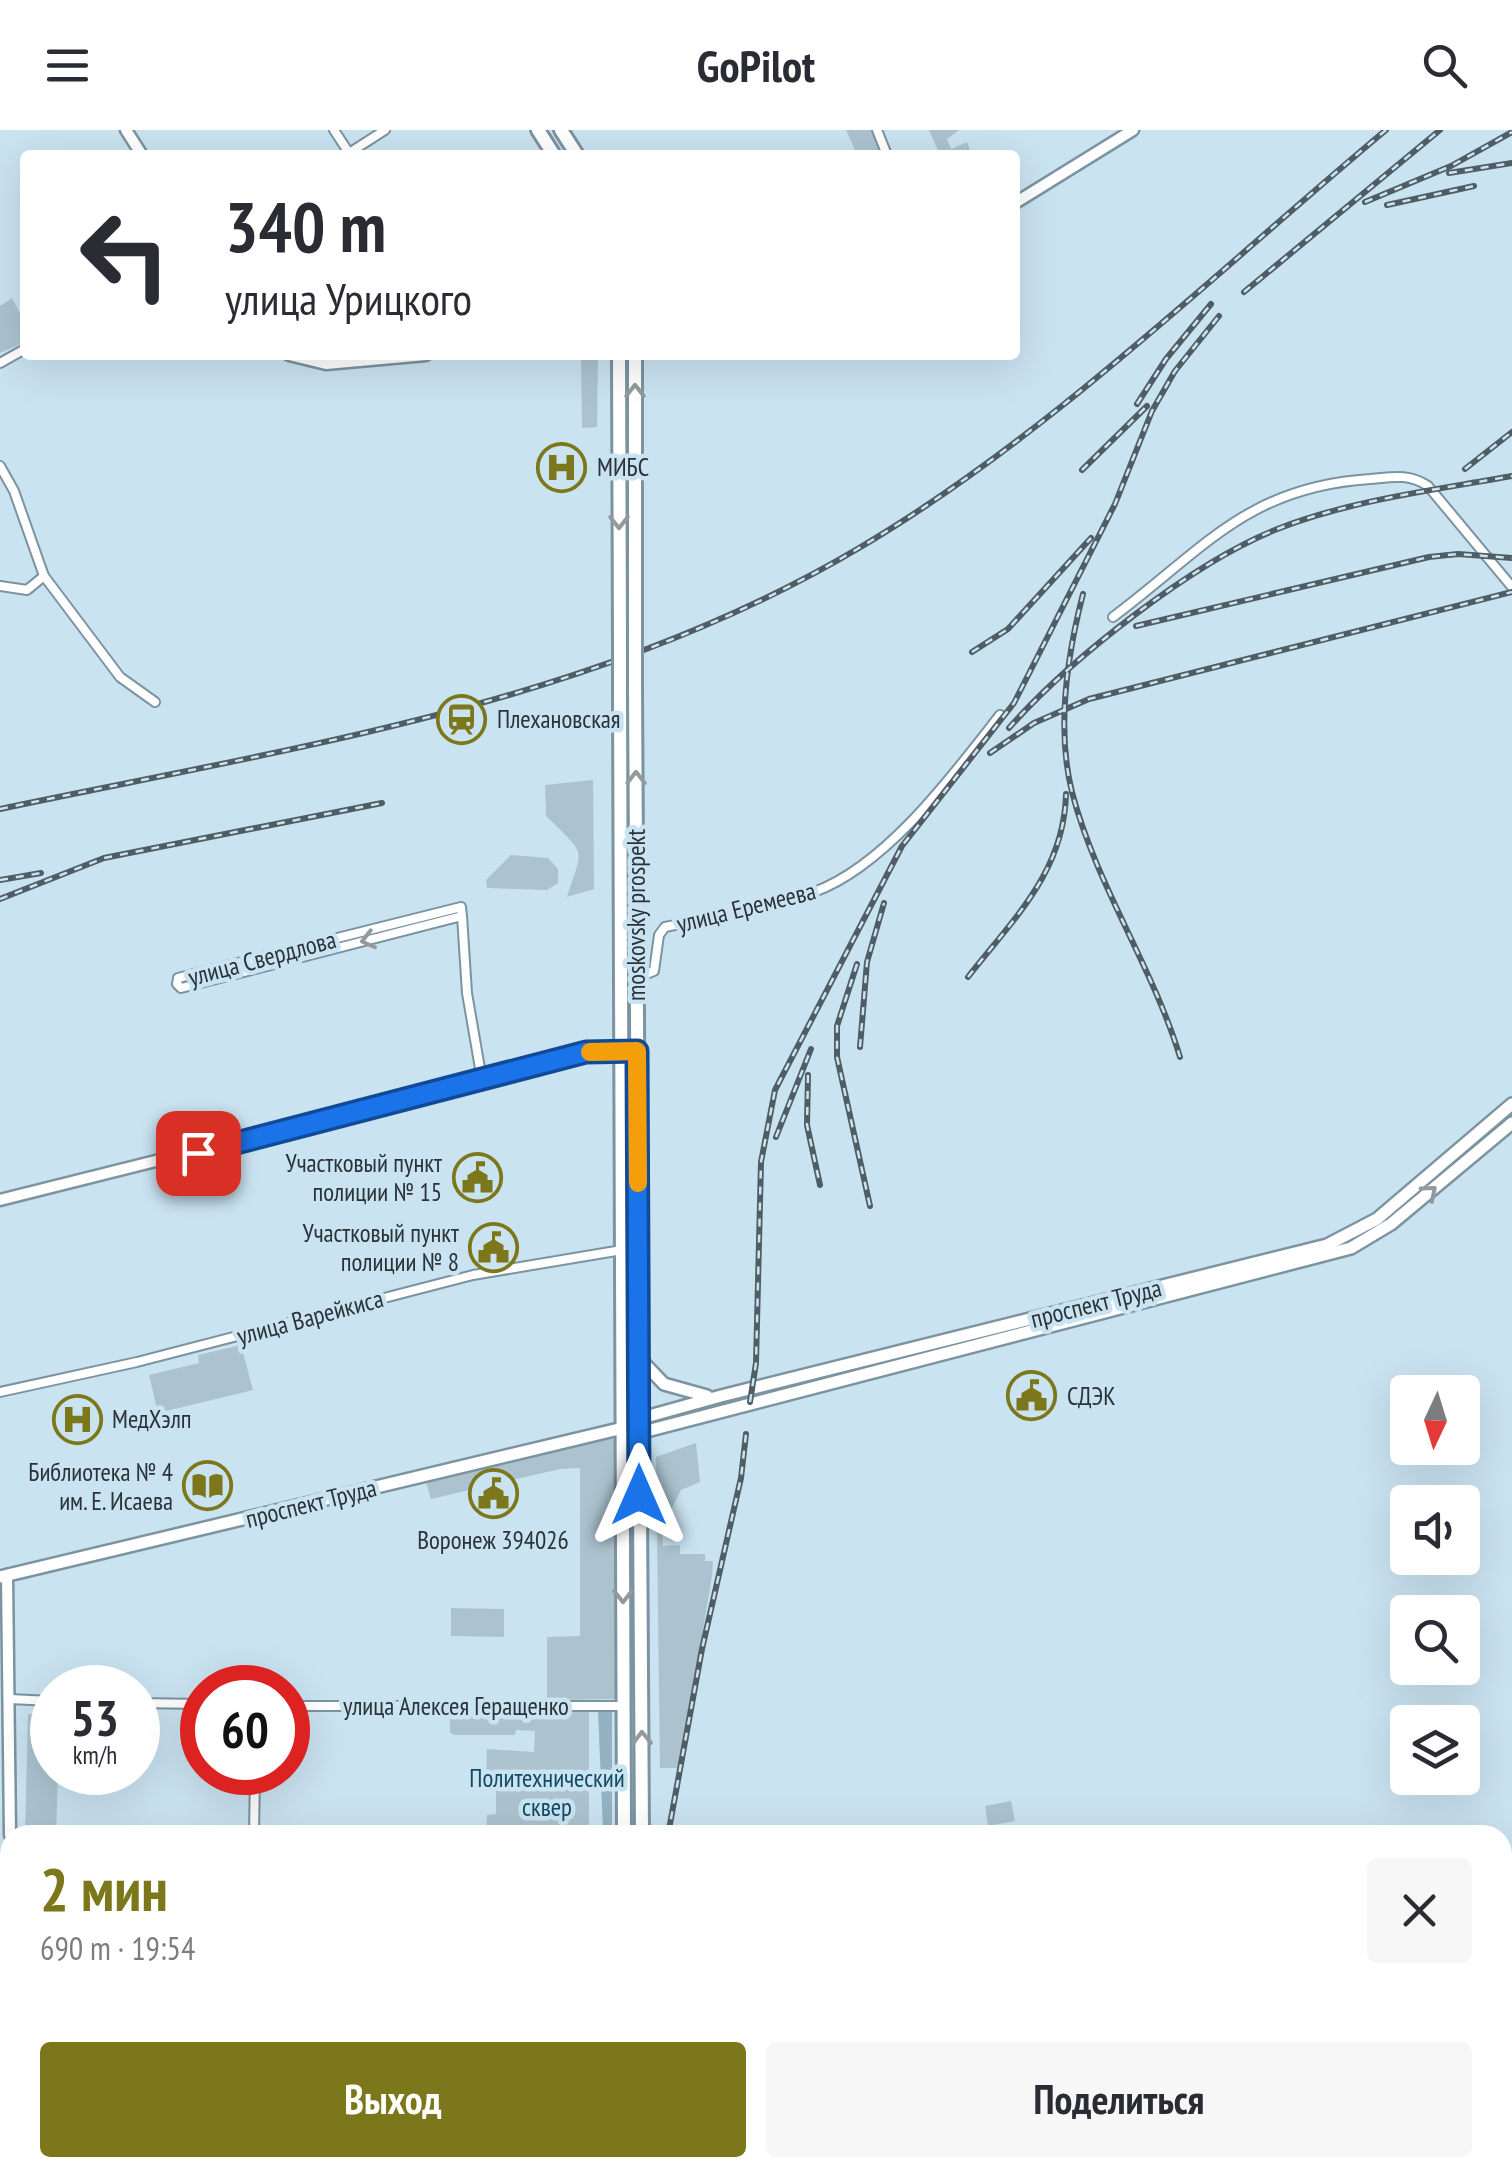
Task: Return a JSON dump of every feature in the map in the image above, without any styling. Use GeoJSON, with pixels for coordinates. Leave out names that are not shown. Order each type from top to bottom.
{"type":"FeatureCollection","features":[{"type":"Feature","properties":{"kind":"main road","name":"moskovsky prospekt"},"geometry":{"type":"LineString","coordinates":[[618,360],[624,1825]]}},
{"type":"Feature","properties":{"kind":"main road","name":"moskovsky prospekt"},"geometry":{"type":"LineString","coordinates":[[635,360],[642,1825]]}},
{"type":"Feature","properties":{"kind":"main road","name":"проспект Труда"},"geometry":{"type":"LineString","coordinates":[[4,1576],[639,1427],[1223,1277],[1347,1237],[1377,1219],[1512,1104]]}},
{"type":"Feature","properties":{"kind":"main road","name":"проспект Труда"},"geometry":{"type":"LineString","coordinates":[[639,1427],[721,1396],[1223,1277],[1329,1256],[1391,1224],[1512,1123]]}},
{"type":"Feature","properties":{"kind":"main road"},"geometry":{"type":"LineString","coordinates":[[638,1357],[664,1384],[696,1395],[721,1396]]}},
{"type":"Feature","properties":{"kind":"street"},"geometry":{"type":"LineString","coordinates":[[353,150],[384,130]]}},
{"type":"Feature","properties":{"kind":"street"},"geometry":{"type":"LineString","coordinates":[[1020,200],[1133,130]]}},
{"type":"Feature","properties":{"kind":"street"},"geometry":{"type":"LineString","coordinates":[[310,360],[326,364],[370,360]]}},
{"type":"Feature","properties":{"kind":"street"},"geometry":{"type":"LineString","coordinates":[[0,466],[14,491],[44,576],[120,677],[155,702]]}},
{"type":"Feature","properties":{"kind":"street"},"geometry":{"type":"LineString","coordinates":[[1113,617],[1244,512],[1278,496],[1314,486],[1413,476],[1428,486],[1512,587]]}},
{"type":"Feature","properties":{"kind":"street"},"geometry":{"type":"LineString","coordinates":[[0,586],[26,590],[44,576]]}},
{"type":"Feature","properties":{"kind":"street","name":"улица Еремеева"},"geometry":{"type":"LineString","coordinates":[[636,978],[654,971],[659,935],[666,927],[730,916],[815,892],[865,861],[891,842],[1000,714]]}},
{"type":"Feature","properties":{"kind":"street"},"geometry":{"type":"LineString","coordinates":[[462,911],[467,994],[482,1080]]}},
{"type":"Feature","properties":{"kind":"street","name":"улица Свердлова"},"geometry":{"type":"LineString","coordinates":[[462,911],[182,988],[178,984],[178,978],[462,911]]}},
{"type":"Feature","properties":{"kind":"street"},"geometry":{"type":"LineString","coordinates":[[0,1200],[586,1052],[637,1051]]}},
{"type":"Feature","properties":{"kind":"street","name":"улица Варейкиса"},"geometry":{"type":"LineString","coordinates":[[0,1392],[473,1275],[622,1250]]}},
{"type":"Feature","properties":{"kind":"street"},"geometry":{"type":"LineString","coordinates":[[4,1576],[10,1699],[10,1825]]}},
{"type":"Feature","properties":{"kind":"street"},"geometry":{"type":"LineString","coordinates":[[10,1699],[30,1700]]}},
{"type":"Feature","properties":{"kind":"street","name":"улица Алексея Геращенко"},"geometry":{"type":"LineString","coordinates":[[310,1706],[624,1706]]}},
{"type":"Feature","properties":{"kind":"street"},"geometry":{"type":"LineString","coordinates":[[254,1825],[255,1795]]}},
{"type":"Feature","properties":{"kind":"green space"},"geometry":{"type":"Polygon","coordinates":[[[846,130],[873,130],[882,150],[855,150],[846,130]]]}},
{"type":"Feature","properties":{"kind":"green space"},"geometry":{"type":"Polygon","coordinates":[[[929,130],[959,130],[947,139],[951,149],[967,142],[970,150],[938,150],[929,130]]]}},
{"type":"Feature","properties":{"kind":"green space"},"geometry":{"type":"Polygon","coordinates":[[[12,298],[20,313],[20,344],[0,353],[0,306],[12,298]]]}},
{"type":"Feature","properties":{"kind":"green space"},"geometry":{"type":"Polygon","coordinates":[[[581,360],[598,360],[597,427],[582,428],[581,360]]]}},
{"type":"Feature","properties":{"kind":"green space"},"geometry":{"type":"Polygon","coordinates":[[[593,780],[594,889],[567,897],[578,853],[546,816],[545,785],[593,780]]]}},
{"type":"Feature","properties":{"kind":"green space"},"geometry":{"type":"Polygon","coordinates":[[[511,855],[548,858],[558,869],[558,883],[547,890],[487,888],[486,880],[511,855]]]}},
{"type":"Feature","properties":{"kind":"green space"},"geometry":{"type":"Polygon","coordinates":[[[241,1345],[253,1390],[158,1413],[149,1375],[199,1363],[198,1355],[241,1345]]]}},
{"type":"Feature","properties":{"kind":"green space"},"geometry":{"type":"Polygon","coordinates":[[[615,1438],[616,1699],[547,1700],[547,1637],[580,1636],[580,1468],[560,1469],[431,1499],[425,1479],[615,1438]]]}},
{"type":"Feature","properties":{"kind":"green space"},"geometry":{"type":"Polygon","coordinates":[[[696,1443],[700,1482],[681,1490],[669,1514],[661,1516],[663,1546],[680,1545],[680,1554],[705,1554],[705,1561],[713,1561],[712,1576],[680,1768],[660,1768],[656,1457],[696,1443]]]}},
{"type":"Feature","properties":{"kind":"green space"},"geometry":{"type":"Polygon","coordinates":[[[451,1608],[504,1609],[504,1637],[451,1636],[451,1608]]]}},
{"type":"Feature","properties":{"kind":"green space","name":"Политехнический сквер"},"geometry":{"type":"Polygon","coordinates":[[[450,1709],[589,1711],[589,1825],[486,1825],[487,1815],[496,1814],[496,1786],[486,1785],[487,1749],[534,1752],[535,1731],[516,1730],[515,1735],[450,1732],[450,1709]]]}},
{"type":"Feature","properties":{"kind":"green space"},"geometry":{"type":"Polygon","coordinates":[[[28,1714],[30,1795],[57,1795],[56,1825],[25,1825],[28,1714]]]}},
{"type":"Feature","properties":{"kind":"green space"},"geometry":{"type":"Polygon","coordinates":[[[1011,1801],[1015,1821],[988,1825],[985,1806],[1011,1801]]]}},
{"type":"Feature","properties":{"kind":"shaded area"},"geometry":{"type":"Polygon","coordinates":[[[598,1710],[612,1711],[612,1825],[603,1825],[598,1710]]]}},
{"type":"Feature","properties":{"kind":"railway"},"geometry":{"type":"LineString","coordinates":[[0,809],[441,714],[549,683],[655,646],[759,601],[859,548],[998,455],[1130,350],[1386,130]]}},
{"type":"Feature","properties":{"kind":"railway"},"geometry":{"type":"LineString","coordinates":[[1244,292],[1440,130]]}},
{"type":"Feature","properties":{"kind":"railway"},"geometry":{"type":"LineString","coordinates":[[1365,202],[1451,166],[1512,132]]}},
{"type":"Feature","properties":{"kind":"railway"},"geometry":{"type":"LineString","coordinates":[[1449,173],[1512,163]]}},
{"type":"Feature","properties":{"kind":"railway"},"geometry":{"type":"LineString","coordinates":[[1387,205],[1474,186]]}},
{"type":"Feature","properties":{"kind":"railway"},"geometry":{"type":"LineString","coordinates":[[1137,404],[1166,359],[1211,304]]}},
{"type":"Feature","properties":{"kind":"railway"},"geometry":{"type":"LineString","coordinates":[[750,1402],[756,1363],[761,1162],[775,1090],[902,846],[1014,703],[1115,504],[1152,411],[1175,371],[1219,316]]}},
{"type":"Feature","properties":{"kind":"railway"},"geometry":{"type":"LineString","coordinates":[[1082,470],[1147,406]]}},
{"type":"Feature","properties":{"kind":"railway"},"geometry":{"type":"LineString","coordinates":[[1465,469],[1512,432]]}},
{"type":"Feature","properties":{"kind":"railway"},"geometry":{"type":"LineString","coordinates":[[1009,728],[1065,672],[1135,614],[1246,543],[1336,510],[1512,476]]}},
{"type":"Feature","properties":{"kind":"railway"},"geometry":{"type":"LineString","coordinates":[[972,652],[1008,629],[1091,538]]}},
{"type":"Feature","properties":{"kind":"railway"},"geometry":{"type":"LineString","coordinates":[[1136,626],[1429,557],[1458,554],[1512,558]]}},
{"type":"Feature","properties":{"kind":"railway"},"geometry":{"type":"LineString","coordinates":[[990,753],[1034,723],[1089,699],[1512,592]]}},
{"type":"Feature","properties":{"kind":"railway"},"geometry":{"type":"LineString","coordinates":[[1083,594],[1072,642],[1064,718],[1072,792],[1095,860],[1155,990],[1180,1057]]}},
{"type":"Feature","properties":{"kind":"railway"},"geometry":{"type":"LineString","coordinates":[[968,977],[1019,914],[1046,871],[1063,822],[1066,794]]}},
{"type":"Feature","properties":{"kind":"railway"},"geometry":{"type":"LineString","coordinates":[[0,899],[104,858],[382,803]]}},
{"type":"Feature","properties":{"kind":"railway"},"geometry":{"type":"LineString","coordinates":[[0,880],[41,873]]}},
{"type":"Feature","properties":{"kind":"railway"},"geometry":{"type":"LineString","coordinates":[[860,1047],[867,962],[884,903]]}},
{"type":"Feature","properties":{"kind":"railway"},"geometry":{"type":"LineString","coordinates":[[857,964],[837,1026],[837,1057],[870,1206]]}},
{"type":"Feature","properties":{"kind":"railway"},"geometry":{"type":"LineString","coordinates":[[776,1137],[811,1049]]}},
{"type":"Feature","properties":{"kind":"railway"},"geometry":{"type":"LineString","coordinates":[[808,1075],[807,1125],[820,1185]]}},
{"type":"Feature","properties":{"kind":"railway"},"geometry":{"type":"LineString","coordinates":[[670,1825],[702,1649],[741,1478],[746,1434]]}},
{"type":"Feature","properties":{"kind":"slow traffic"},"geometry":{"type":"LineString","coordinates":[[590,1052],[637,1051],[638,1183]]}},
{"type":"Feature","properties":{"kind":"place","name":"МИБС"},"geometry":{"type":"Point","coordinates":[562,467]}},
{"type":"Feature","properties":{"kind":"place","name":"Плехановская"},"geometry":{"type":"Point","coordinates":[462,719]}},
{"type":"Feature","properties":{"kind":"place","name":"Участковый пункт полиции № 15"},"geometry":{"type":"Point","coordinates":[477,1177]}},
{"type":"Feature","properties":{"kind":"place","name":"Участковый пункт полиции № 8"},"geometry":{"type":"Point","coordinates":[494,1247]}},
{"type":"Feature","properties":{"kind":"place","name":"СДЭК"},"geometry":{"type":"Point","coordinates":[1032,1396]}},
{"type":"Feature","properties":{"kind":"place","name":"МедХэлп"},"geometry":{"type":"Point","coordinates":[77,1419]}},
{"type":"Feature","properties":{"kind":"place","name":"Библиотека № 4 им. Е. Исаева"},"geometry":{"type":"Point","coordinates":[208,1486]}},
{"type":"Feature","properties":{"kind":"place","name":"Воронеж 394026"},"geometry":{"type":"Point","coordinates":[493,1494]}},
{"type":"Feature","properties":{"kind":"route"},"geometry":{"type":"LineString","coordinates":[[198,1153],[586,1052],[637,1051],[639,1495]]}}]}
